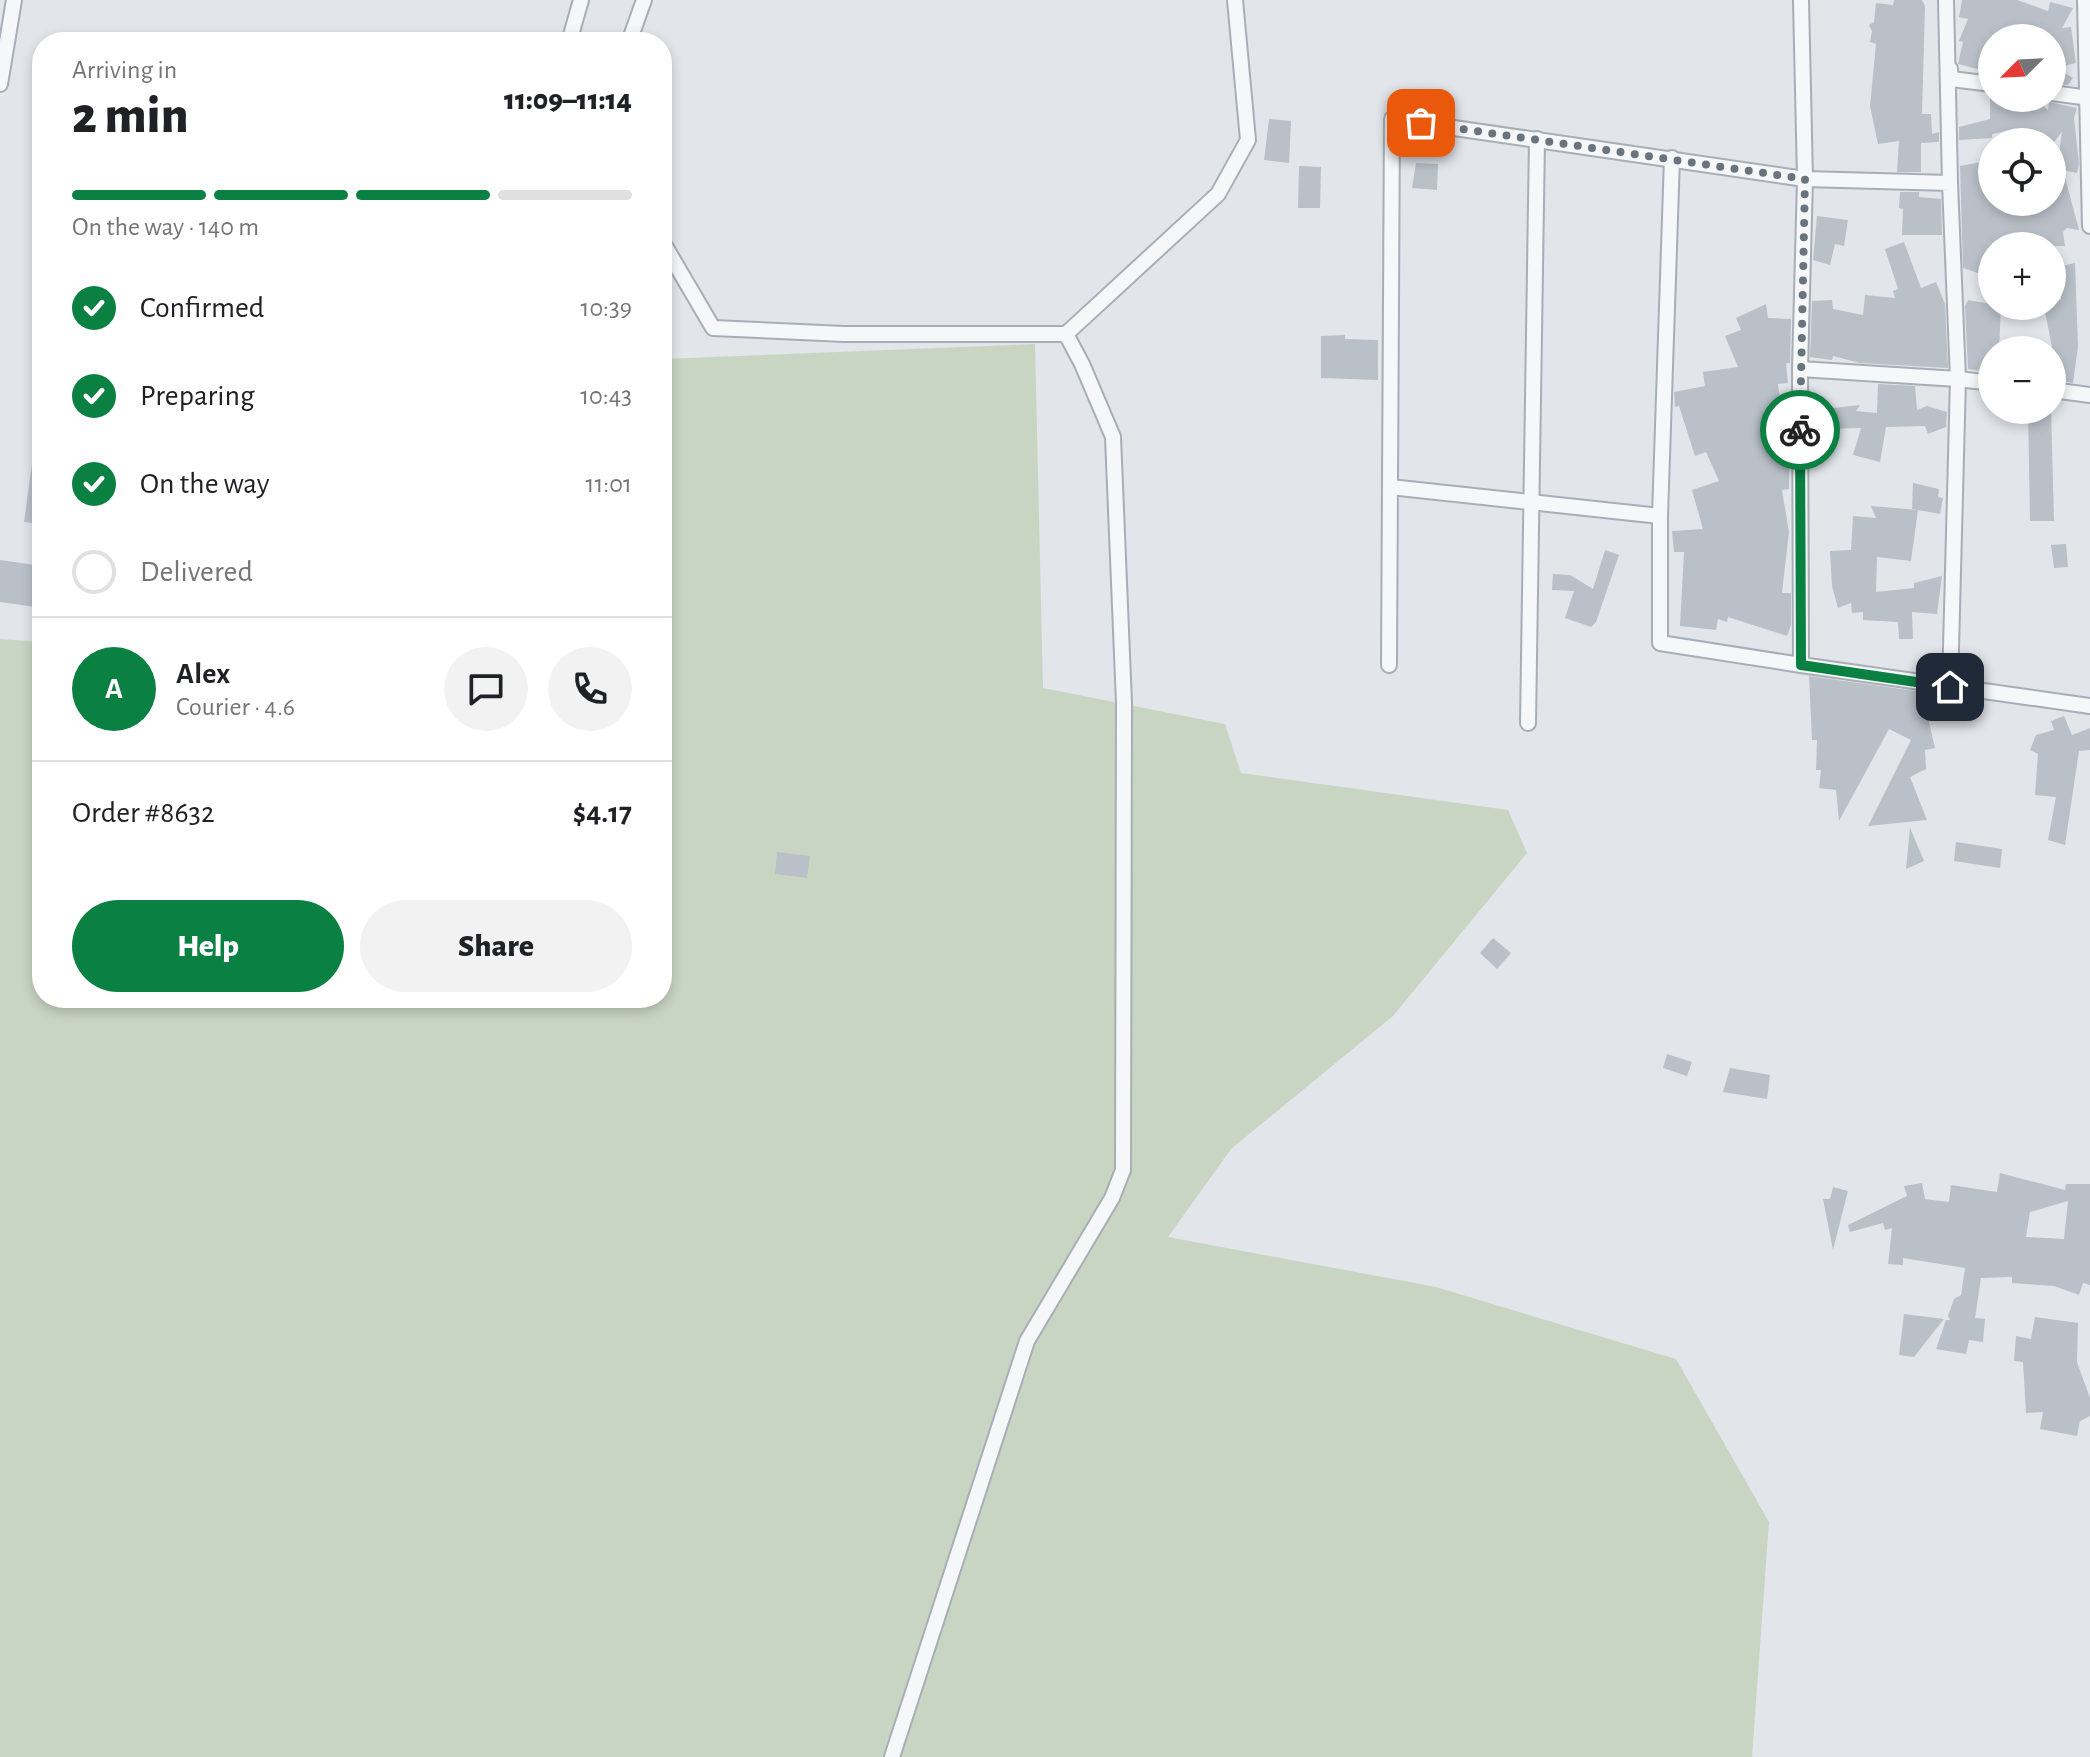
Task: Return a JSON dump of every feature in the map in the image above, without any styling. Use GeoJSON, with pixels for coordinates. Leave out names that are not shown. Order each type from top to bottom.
{"type":"FeatureCollection","features":[{"type":"Feature","properties":{"kind":"street"},"geometry":{"type":"LineString","coordinates":[[0,84],[14,0]]}},
{"type":"Feature","properties":{"kind":"street"},"geometry":{"type":"LineString","coordinates":[[572,32],[581,0]]}},
{"type":"Feature","properties":{"kind":"street"},"geometry":{"type":"LineString","coordinates":[[633,32],[644,0]]}},
{"type":"Feature","properties":{"kind":"street"},"geometry":{"type":"LineString","coordinates":[[672,258],[713,328],[844,334],[1066,334],[1218,194],[1248,140],[1235,0]]}},
{"type":"Feature","properties":{"kind":"street"},"geometry":{"type":"LineString","coordinates":[[1801,0],[1805,179],[1800,369],[1801,665]]}},
{"type":"Feature","properties":{"kind":"street"},"geometry":{"type":"LineString","coordinates":[[1947,0],[1951,79],[1978,82]]}},
{"type":"Feature","properties":{"kind":"street"},"geometry":{"type":"LineString","coordinates":[[1947,0],[1958,379],[1950,687]]}},
{"type":"Feature","properties":{"kind":"street"},"geometry":{"type":"LineString","coordinates":[[2085,0],[2090,226]]}},
{"type":"Feature","properties":{"kind":"street"},"geometry":{"type":"LineString","coordinates":[[2066,95],[2088,98]]}},
{"type":"Feature","properties":{"kind":"street"},"geometry":{"type":"LineString","coordinates":[[1389,665],[1392,119],[1805,179],[1950,183]]}},
{"type":"Feature","properties":{"kind":"street"},"geometry":{"type":"LineString","coordinates":[[1528,723],[1529,500],[1537,139]]}},
{"type":"Feature","properties":{"kind":"street"},"geometry":{"type":"LineString","coordinates":[[1672,158],[1660,516],[1660,643],[2090,706]]}},
{"type":"Feature","properties":{"kind":"street"},"geometry":{"type":"LineString","coordinates":[[892,1757],[1027,1341],[1112,1198],[1123,1170],[1124,703],[1113,437],[1066,334]]}},
{"type":"Feature","properties":{"kind":"street"},"geometry":{"type":"LineString","coordinates":[[1800,369],[1978,381]]}},
{"type":"Feature","properties":{"kind":"street"},"geometry":{"type":"LineString","coordinates":[[2066,392],[2090,395]]}},
{"type":"Feature","properties":{"kind":"street"},"geometry":{"type":"LineString","coordinates":[[1390,487],[1660,516]]}},
{"type":"Feature","properties":{"kind":"green space"},"geometry":{"type":"Polygon","coordinates":[[[1035,344],[1043,688],[1225,724],[1241,773],[1508,810],[1527,853],[1393,1016],[1231,1149],[1168,1237],[1436,1287],[1676,1359],[1769,1522],[1752,1757],[0,1757],[0,639],[32,641],[32,1008],[672,1008],[672,359],[1035,344]]]}},
{"type":"Feature","properties":{"kind":"building"},"geometry":{"type":"Polygon","coordinates":[[[1894,0],[1922,0],[1925,6],[1922,114],[1931,114],[1932,134],[1939,132],[1939,142],[1921,143],[1921,172],[1897,172],[1899,141],[1878,144],[1870,106],[1876,44],[1870,42],[1872,31],[1869,25],[1874,22],[1876,3],[1893,5],[1894,0]]]}},
{"type":"Feature","properties":{"kind":"building"},"geometry":{"type":"Polygon","coordinates":[[[1962,0],[2017,0],[2048,11],[2050,2],[2073,8],[2064,24],[1978,24],[1978,69],[1958,64],[1963,42],[1959,41],[1968,19],[1959,17],[1962,0]]]}},
{"type":"Feature","properties":{"kind":"building"},"geometry":{"type":"Polygon","coordinates":[[[2071,27],[2076,63],[2066,66],[2066,28],[2071,27]]]}},
{"type":"Feature","properties":{"kind":"building"},"geometry":{"type":"Polygon","coordinates":[[[2066,74],[2073,78],[2066,85],[2066,74]]]}},
{"type":"Feature","properties":{"kind":"building"},"geometry":{"type":"Polygon","coordinates":[[[2066,106],[2077,108],[2074,118],[2079,164],[2077,173],[2066,171],[2066,128],[1978,128],[1978,139],[1959,140],[1959,127],[1990,119],[1990,112],[2066,112],[2066,106]]]}},
{"type":"Feature","properties":{"kind":"building"},"geometry":{"type":"Polygon","coordinates":[[[1269,119],[1291,121],[1289,163],[1264,160],[1269,119]]]}},
{"type":"Feature","properties":{"kind":"building"},"geometry":{"type":"Polygon","coordinates":[[[1416,163],[1438,164],[1437,190],[1412,188],[1416,163]]]}},
{"type":"Feature","properties":{"kind":"building"},"geometry":{"type":"Polygon","coordinates":[[[1978,163],[1978,216],[2066,216],[2066,181],[2079,230],[1978,232],[1978,273],[1963,268],[1960,166],[1978,163]]]}},
{"type":"Feature","properties":{"kind":"building"},"geometry":{"type":"Polygon","coordinates":[[[1299,166],[1321,167],[1320,208],[1298,208],[1299,166]]]}},
{"type":"Feature","properties":{"kind":"building"},"geometry":{"type":"Polygon","coordinates":[[[1900,192],[1919,192],[1919,197],[1941,199],[1942,235],[1902,235],[1900,192]]]}},
{"type":"Feature","properties":{"kind":"building"},"geometry":{"type":"Polygon","coordinates":[[[1817,216],[1848,220],[1844,246],[1835,244],[1830,265],[1813,260],[1817,216]]]}},
{"type":"Feature","properties":{"kind":"building"},"geometry":{"type":"Polygon","coordinates":[[[1904,242],[1921,288],[1936,282],[1945,304],[1948,368],[1860,363],[1833,356],[1832,360],[1810,357],[1812,301],[1832,300],[1833,309],[1863,315],[1865,295],[1895,298],[1893,291],[1898,289],[1885,249],[1904,242]]]}},
{"type":"Feature","properties":{"kind":"building"},"geometry":{"type":"Polygon","coordinates":[[[2075,263],[2078,347],[2073,383],[2066,382],[2066,336],[2050,336],[2047,320],[2066,320],[2066,265],[2075,263]]]}},
{"type":"Feature","properties":{"kind":"building"},"geometry":{"type":"Polygon","coordinates":[[[1968,300],[1978,302],[1978,320],[2000,320],[2000,336],[1978,336],[1978,371],[1968,369],[1965,306],[1968,300]]]}},
{"type":"Feature","properties":{"kind":"building"},"geometry":{"type":"Polygon","coordinates":[[[1766,304],[1768,318],[1791,319],[1790,363],[1786,363],[1788,383],[1778,384],[1782,413],[1790,414],[1789,489],[1782,490],[1789,532],[1782,593],[1791,593],[1791,625],[1787,636],[1728,617],[1727,622],[1718,619],[1716,630],[1680,626],[1684,552],[1674,552],[1672,531],[1703,529],[1692,490],[1719,481],[1706,452],[1695,456],[1679,406],[1675,407],[1674,392],[1705,386],[1703,372],[1738,367],[1725,336],[1741,330],[1736,318],[1766,304]]]}},
{"type":"Feature","properties":{"kind":"building"},"geometry":{"type":"Polygon","coordinates":[[[1345,335],[1345,339],[1378,340],[1378,380],[1321,378],[1321,336],[1345,335]]]}},
{"type":"Feature","properties":{"kind":"building"},"geometry":{"type":"Polygon","coordinates":[[[1878,384],[1915,386],[1917,410],[1927,406],[1947,412],[1946,427],[1928,434],[1925,426],[1886,427],[1880,462],[1853,455],[1861,428],[1830,429],[1830,420],[1821,423],[1816,410],[1860,405],[1856,411],[1877,413],[1878,384]]]}},
{"type":"Feature","properties":{"kind":"building"},"geometry":{"type":"Polygon","coordinates":[[[2028,424],[2051,424],[2054,521],[2030,521],[2028,424]]]}},
{"type":"Feature","properties":{"kind":"building"},"geometry":{"type":"Polygon","coordinates":[[[32,463],[32,523],[24,522],[32,463]]]}},
{"type":"Feature","properties":{"kind":"building"},"geometry":{"type":"Polygon","coordinates":[[[1913,483],[1939,489],[1938,497],[1943,498],[1940,514],[1912,509],[1913,483]]]}},
{"type":"Feature","properties":{"kind":"building"},"geometry":{"type":"Polygon","coordinates":[[[1871,506],[1918,510],[1911,561],[1877,557],[1876,592],[1914,588],[1914,583],[1942,576],[1937,614],[1912,612],[1913,639],[1899,639],[1898,622],[1863,620],[1863,612],[1852,613],[1851,603],[1838,608],[1832,586],[1830,551],[1851,550],[1853,516],[1876,518],[1871,506]]]}},
{"type":"Feature","properties":{"kind":"building"},"geometry":{"type":"Polygon","coordinates":[[[2066,544],[2068,567],[2054,568],[2051,545],[2066,544]]]}},
{"type":"Feature","properties":{"kind":"building"},"geometry":{"type":"Polygon","coordinates":[[[1605,550],[1619,555],[1596,622],[1591,627],[1565,618],[1574,591],[1552,590],[1553,574],[1570,575],[1593,589],[1605,550]]]}},
{"type":"Feature","properties":{"kind":"building"},"geometry":{"type":"Polygon","coordinates":[[[0,560],[32,565],[32,607],[0,602],[0,560]]]}},
{"type":"Feature","properties":{"kind":"building"},"geometry":{"type":"Polygon","coordinates":[[[1809,676],[1937,694],[1940,712],[1927,714],[1935,748],[1925,750],[1926,769],[1910,777],[1927,820],[1868,826],[1911,740],[1889,729],[1839,821],[1836,790],[1819,788],[1821,770],[1816,770],[1817,740],[1812,740],[1809,676]]]}},
{"type":"Feature","properties":{"kind":"building"},"geometry":{"type":"Polygon","coordinates":[[[2064,716],[2072,735],[2090,728],[2090,750],[2079,751],[2065,845],[2048,840],[2056,797],[2035,795],[2038,754],[2030,750],[2036,735],[2054,730],[2051,721],[2064,716]]]}},
{"type":"Feature","properties":{"kind":"building"},"geometry":{"type":"Polygon","coordinates":[[[1910,828],[1924,861],[1906,869],[1910,828]]]}},
{"type":"Feature","properties":{"kind":"building"},"geometry":{"type":"Polygon","coordinates":[[[1956,842],[2002,849],[2000,868],[1954,861],[1956,842]]]}},
{"type":"Feature","properties":{"kind":"building"},"geometry":{"type":"Polygon","coordinates":[[[777,852],[810,856],[807,878],[775,874],[777,852]]]}},
{"type":"Feature","properties":{"kind":"building"},"geometry":{"type":"Polygon","coordinates":[[[1493,938],[1511,953],[1497,969],[1480,953],[1493,938]]]}},
{"type":"Feature","properties":{"kind":"building"},"geometry":{"type":"Polygon","coordinates":[[[1667,1054],[1692,1062],[1687,1076],[1663,1068],[1667,1054]]]}},
{"type":"Feature","properties":{"kind":"building"},"geometry":{"type":"Polygon","coordinates":[[[1730,1068],[1770,1075],[1767,1099],[1723,1092],[1730,1068]]]}},
{"type":"Feature","properties":{"kind":"building"},"geometry":{"type":"Polygon","coordinates":[[[2000,1173],[2065,1190],[2066,1184],[2090,1184],[2090,1285],[2083,1283],[2079,1295],[2054,1286],[2012,1283],[2012,1277],[1981,1278],[1975,1318],[1985,1319],[1983,1342],[1969,1340],[1966,1354],[1936,1349],[1946,1320],[1950,1320],[1948,1316],[1954,1299],[1961,1295],[1965,1268],[1903,1258],[1903,1265],[1888,1264],[1892,1228],[1885,1230],[1883,1223],[1850,1232],[1848,1225],[1907,1196],[1904,1186],[1922,1183],[1925,1199],[1949,1202],[1951,1185],[1997,1192],[2000,1173]],[[2068,1201],[2030,1212],[2026,1237],[2064,1239],[2068,1201]]]}},
{"type":"Feature","properties":{"kind":"building"},"geometry":{"type":"Polygon","coordinates":[[[1833,1187],[1848,1191],[1833,1250],[1823,1199],[1830,1199],[1833,1187]]]}},
{"type":"Feature","properties":{"kind":"building"},"geometry":{"type":"Polygon","coordinates":[[[1904,1314],[1944,1319],[1914,1357],[1899,1355],[1904,1314]]]}},
{"type":"Feature","properties":{"kind":"building"},"geometry":{"type":"Polygon","coordinates":[[[2035,1317],[2078,1323],[2077,1362],[2090,1398],[2090,1416],[2080,1421],[2077,1436],[2040,1429],[2043,1412],[2026,1413],[2023,1362],[2014,1361],[2016,1336],[2031,1339],[2035,1317]]]}},
{"type":"Feature","properties":{"kind":"way so far"},"geometry":{"type":"LineString","coordinates":[[1421,123],[1805,179],[1800,430]]}},
{"type":"Feature","properties":{"kind":"route"},"geometry":{"type":"LineString","coordinates":[[1800,430],[1801,665],[1950,687]]}}]}
